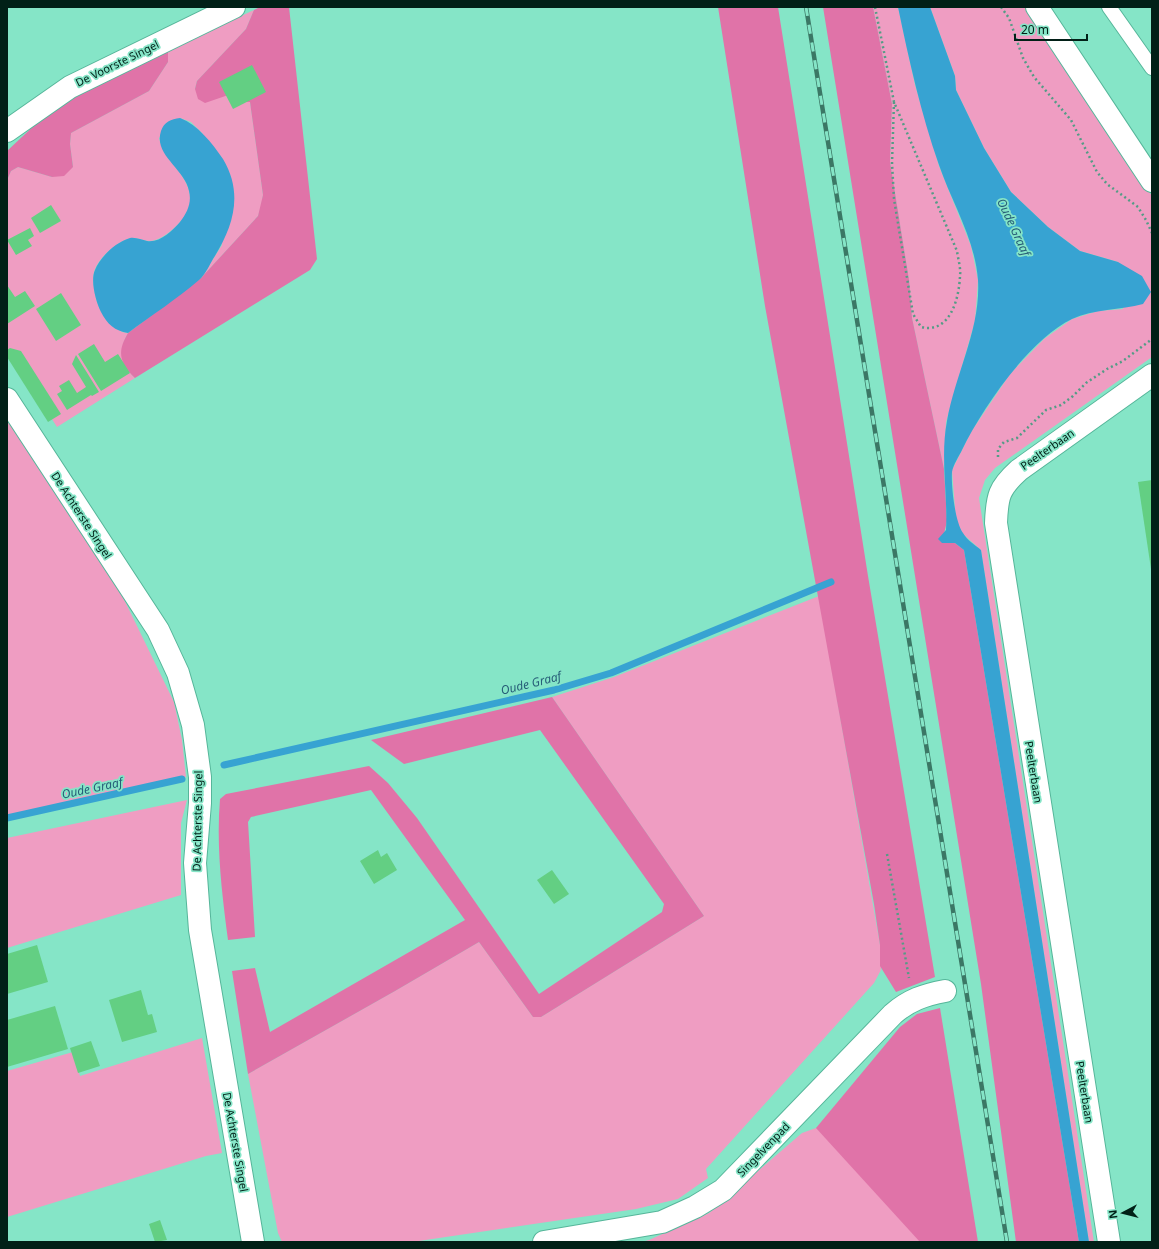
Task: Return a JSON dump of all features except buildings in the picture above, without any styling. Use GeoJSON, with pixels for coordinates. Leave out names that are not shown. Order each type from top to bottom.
{"type":"FeatureCollection","features":[{"type":"Feature","properties":{"kind":"street","name":"De Voorste Singel"},"geometry":{"type":"LineString","coordinates":[[7,131],[70,86],[234,7]]}},
{"type":"Feature","properties":{"kind":"street"},"geometry":{"type":"LineString","coordinates":[[1038,7],[1152,181]]}},
{"type":"Feature","properties":{"kind":"street","name":"Peelterbaan"},"geometry":{"type":"LineString","coordinates":[[1110,1242],[996,523],[996,502],[1005,483],[1019,470],[1152,375]]}},
{"type":"Feature","properties":{"kind":"street","name":"De Achterste Singel"},"geometry":{"type":"LineString","coordinates":[[7,399],[158,630],[178,673],[193,725],[200,777],[200,802],[195,863],[200,930],[253,1242]]}},
{"type":"Feature","properties":{"kind":"street","name":"Singelvenpad"},"geometry":{"type":"LineString","coordinates":[[544,1242],[662,1222],[695,1207],[723,1190],[893,1014],[905,1004],[922,996],[945,991]]}},
{"type":"Feature","properties":{"kind":"lane"},"geometry":{"type":"LineString","coordinates":[[1109,7],[1152,68]]}},
{"type":"Feature","properties":{"kind":"path"},"geometry":{"type":"LineString","coordinates":[[875,7],[894,102],[957,251],[960,276],[954,308],[943,324],[930,329],[921,327],[913,314],[894,199],[892,162],[894,102]]}},
{"type":"Feature","properties":{"kind":"path"},"geometry":{"type":"LineString","coordinates":[[1001,7],[1009,18],[1023,58],[1034,77],[1071,120],[1097,172],[1107,184],[1138,207],[1152,233]]}},
{"type":"Feature","properties":{"kind":"path"},"geometry":{"type":"LineString","coordinates":[[1005,483],[998,459],[998,449],[1004,442],[1017,438],[1046,410],[1061,405],[1086,383],[1123,361],[1152,339]]}},
{"type":"Feature","properties":{"kind":"path"},"geometry":{"type":"LineString","coordinates":[[887,854],[914,1000]]}},
{"type":"Feature","properties":{"kind":"shaded area"},"geometry":{"type":"Polygon","coordinates":[[[260,7],[289,7],[317,259],[310,270],[135,378],[126,367],[121,357],[122,346],[128,333],[201,278],[258,216],[263,195],[250,102],[246,102],[237,92],[205,103],[198,99],[195,89],[197,81],[246,29],[254,10],[260,7]]]}},
{"type":"Feature","properties":{"kind":"shaded area"},"geometry":{"type":"Polygon","coordinates":[[[718,7],[778,7],[868,576],[935,977],[896,992],[880,966],[880,945],[874,904],[765,306],[718,7]]]}},
{"type":"Feature","properties":{"kind":"shaded area"},"geometry":{"type":"Polygon","coordinates":[[[823,7],[873,7],[892,104],[890,162],[909,280],[912,318],[944,469],[947,521],[942,543],[955,543],[964,550],[1079,1242],[1016,1242],[981,984],[823,7]]]}},
{"type":"Feature","properties":{"kind":"shaded area"},"geometry":{"type":"Polygon","coordinates":[[[873,7],[898,7],[915,85],[939,166],[971,246],[978,280],[975,321],[946,422],[944,469],[912,318],[909,280],[890,162],[892,104],[873,7]]]}},
{"type":"Feature","properties":{"kind":"shaded area"},"geometry":{"type":"Polygon","coordinates":[[[930,7],[1025,7],[1152,196],[1152,357],[995,468],[985,480],[979,498],[1094,1242],[1089,1242],[981,550],[963,534],[956,521],[952,470],[971,432],[1010,374],[1044,339],[1072,319],[1098,311],[1123,309],[1118,262],[1080,251],[1048,227],[1011,192],[984,148],[956,90],[955,76],[930,7]]]}},
{"type":"Feature","properties":{"kind":"shaded area"},"geometry":{"type":"Polygon","coordinates":[[[254,10],[246,29],[197,81],[195,89],[238,92],[250,102],[263,195],[258,216],[201,278],[222,245],[203,134],[191,122],[180,118],[159,138],[162,147],[184,178],[188,187],[190,205],[188,210],[180,222],[161,238],[149,241],[131,238],[118,244],[103,256],[96,267],[93,276],[95,295],[101,310],[106,317],[122,332],[128,333],[123,346],[122,357],[126,367],[135,378],[57,427],[7,348],[7,180],[11,171],[18,167],[52,177],[73,167],[70,144],[71,133],[149,91],[168,62],[168,50],[254,10]]]}},
{"type":"Feature","properties":{"kind":"shaded area"},"geometry":{"type":"Polygon","coordinates":[[[168,50],[168,62],[149,91],[71,133],[70,144],[73,167],[64,176],[52,177],[18,167],[11,171],[7,180],[7,151],[38,122],[74,93],[168,50]]]}},
{"type":"Feature","properties":{"kind":"shaded area"},"geometry":{"type":"Polygon","coordinates":[[[7,419],[119,589],[174,702],[182,740],[186,777],[7,816],[7,419]]]}},
{"type":"Feature","properties":{"kind":"shaded area"},"geometry":{"type":"Polygon","coordinates":[[[819,596],[880,945],[881,970],[874,983],[706,1169],[708,1178],[678,1199],[636,1209],[412,1242],[282,1242],[278,1233],[248,1074],[479,942],[533,1017],[541,1017],[704,916],[552,697],[614,677],[819,596]]]}},
{"type":"Feature","properties":{"kind":"shaded area"},"geometry":{"type":"Polygon","coordinates":[[[552,697],[704,916],[541,1017],[533,1017],[479,942],[248,1074],[232,971],[255,968],[270,1032],[465,920],[371,790],[251,817],[248,822],[255,937],[228,940],[219,852],[220,799],[226,794],[369,766],[388,783],[417,818],[539,994],[662,912],[664,904],[540,730],[404,764],[371,740],[552,697]]]}},
{"type":"Feature","properties":{"kind":"shaded area"},"geometry":{"type":"Polygon","coordinates":[[[187,800],[181,823],[181,895],[7,948],[7,838],[187,800]]]}},
{"type":"Feature","properties":{"kind":"shaded area"},"geometry":{"type":"Polygon","coordinates":[[[940,1008],[978,1242],[920,1242],[816,1128],[900,1027],[917,1014],[940,1008]]]}},
{"type":"Feature","properties":{"kind":"shaded area"},"geometry":{"type":"Polygon","coordinates":[[[202,1038],[222,1153],[206,1156],[7,1217],[7,1071],[73,1052],[80,1076],[202,1038]]]}},
{"type":"Feature","properties":{"kind":"shaded area"},"geometry":{"type":"Polygon","coordinates":[[[816,1128],[825,1130],[922,1242],[641,1242],[649,1240],[709,1213],[802,1133],[816,1128]]]}},
{"type":"Feature","properties":{"kind":"water"},"geometry":{"type":"Polygon","coordinates":[[[898,7],[930,7],[955,76],[956,90],[984,148],[1011,192],[1048,227],[1080,251],[1118,262],[1142,276],[1151,292],[1143,304],[1098,311],[1072,319],[1056,329],[1040,342],[1009,376],[982,414],[952,472],[954,504],[960,528],[967,538],[981,550],[1089,1242],[1079,1242],[964,550],[955,543],[942,543],[938,539],[946,530],[944,448],[947,421],[976,316],[978,280],[976,265],[968,236],[944,179],[921,107],[898,7]]]}},
{"type":"Feature","properties":{"kind":"water"},"geometry":{"type":"Polygon","coordinates":[[[180,118],[187,121],[199,130],[223,159],[233,185],[234,198],[230,223],[220,247],[201,278],[182,294],[128,333],[119,331],[106,320],[97,303],[93,280],[95,270],[97,265],[114,246],[130,238],[147,241],[157,240],[165,236],[173,229],[185,215],[190,200],[189,191],[182,176],[165,155],[161,147],[160,140],[162,128],[166,123],[180,118]]]}},
{"type":"Feature","properties":{"kind":"waterway","name":"Oude Graaf"},"geometry":{"type":"LineString","coordinates":[[224,765],[554,690],[611,673],[831,582]]}},
{"type":"Feature","properties":{"kind":"waterway","name":"Oude Graaf"},"geometry":{"type":"LineString","coordinates":[[7,818],[182,779]]}},
{"type":"Feature","properties":{"kind":"railway"},"geometry":{"type":"LineString","coordinates":[[806,7],[1007,1242]]}}]}
